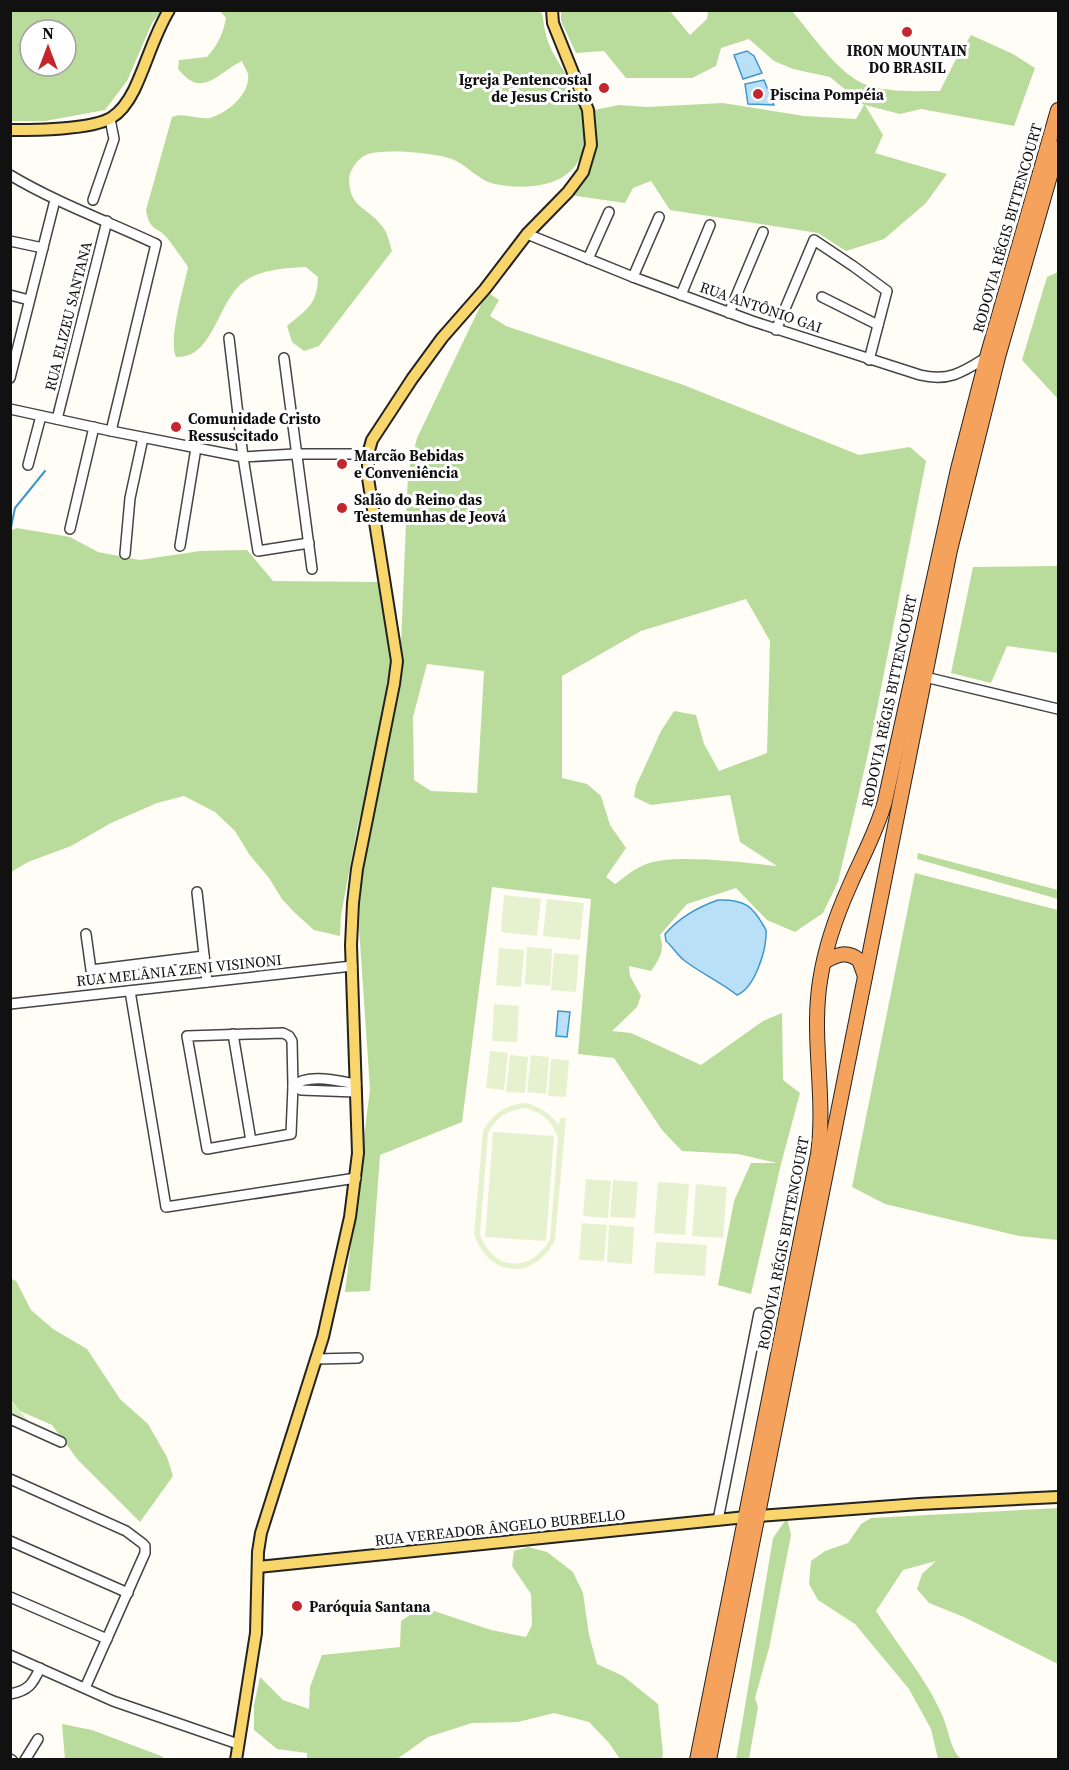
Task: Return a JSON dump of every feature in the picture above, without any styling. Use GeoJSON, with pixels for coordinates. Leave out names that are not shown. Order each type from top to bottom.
{"type":"FeatureCollection","features":[{"type":"Feature","properties":{"kind":"highway","name":"RODOVIA RÉGIS BITTENCOURT"},"geometry":{"type":"LineString","coordinates":[[709,1760],[818,1154],[821,1113],[816,1024],[824,962],[843,901],[875,831],[885,801],[942,536],[987,357],[1059,110]]}},
{"type":"Feature","properties":{"kind":"highway","name":"RODOVIA RÉGIS BITTENCOURT"},"geometry":{"type":"LineString","coordinates":[[698,1760],[752,1517],[966,482],[998,357],[1059,148]]}},
{"type":"Feature","properties":{"kind":"highway"},"geometry":{"type":"LineString","coordinates":[[824,962],[847,953],[859,960],[865,976]]}},
{"type":"Feature","properties":{"kind":"main road"},"geometry":{"type":"LineString","coordinates":[[10,130],[87,125],[110,119],[123,107],[133,91],[157,31],[169,10]]}},
{"type":"Feature","properties":{"kind":"main road"},"geometry":{"type":"LineString","coordinates":[[236,1760],[256,1633],[258,1567],[263,1524],[316,1359],[345,1238],[356,1178],[358,1153],[351,924],[354,883],[397,662],[368,478],[368,454],[376,431],[429,355],[485,289],[527,234],[579,179],[586,163],[591,145],[588,110],[554,23],[552,10]]}},
{"type":"Feature","properties":{"kind":"main road","name":"RUA VEREADOR ÂNGELO BURBELLO"},"geometry":{"type":"LineString","coordinates":[[258,1567],[752,1517],[919,1504],[1059,1497]]}},
{"type":"Feature","properties":{"kind":"street"},"geometry":{"type":"LineString","coordinates":[[93,200],[114,139],[110,119]]}},
{"type":"Feature","properties":{"kind":"street"},"geometry":{"type":"LineString","coordinates":[[10,175],[55,200],[156,244],[111,431]]}},
{"type":"Feature","properties":{"kind":"street"},"geometry":{"type":"LineString","coordinates":[[10,378],[14,350],[55,200]]}},
{"type":"Feature","properties":{"kind":"street"},"geometry":{"type":"LineString","coordinates":[[588,259],[609,212]]}},
{"type":"Feature","properties":{"kind":"street"},"geometry":{"type":"LineString","coordinates":[[633,277],[659,217]]}},
{"type":"Feature","properties":{"kind":"street","name":"RUA ELIZEU SANTANA"},"geometry":{"type":"LineString","coordinates":[[57,419],[107,221]]}},
{"type":"Feature","properties":{"kind":"street"},"geometry":{"type":"LineString","coordinates":[[681,295],[710,225]]}},
{"type":"Feature","properties":{"kind":"street"},"geometry":{"type":"LineString","coordinates":[[729,313],[763,232]]}},
{"type":"Feature","properties":{"kind":"street","name":"RUA ANTÔNIO GAI"},"geometry":{"type":"LineString","coordinates":[[527,234],[633,277],[776,330],[920,375],[941,378],[958,374],[987,357]]}},
{"type":"Feature","properties":{"kind":"street"},"geometry":{"type":"LineString","coordinates":[[776,330],[814,240],[887,291],[869,360]]}},
{"type":"Feature","properties":{"kind":"street"},"geometry":{"type":"LineString","coordinates":[[10,241],[43,248]]}},
{"type":"Feature","properties":{"kind":"street"},"geometry":{"type":"LineString","coordinates":[[10,295],[29,300]]}},
{"type":"Feature","properties":{"kind":"street"},"geometry":{"type":"LineString","coordinates":[[822,297],[878,325]]}},
{"type":"Feature","properties":{"kind":"street"},"geometry":{"type":"LineString","coordinates":[[229,338],[243,457],[258,551],[309,543]]}},
{"type":"Feature","properties":{"kind":"street"},"geometry":{"type":"LineString","coordinates":[[284,358],[312,569]]}},
{"type":"Feature","properties":{"kind":"street"},"geometry":{"type":"LineString","coordinates":[[10,409],[243,457],[368,454]]}},
{"type":"Feature","properties":{"kind":"street"},"geometry":{"type":"LineString","coordinates":[[28,465],[41,416]]}},
{"type":"Feature","properties":{"kind":"street"},"geometry":{"type":"LineString","coordinates":[[70,528],[94,428]]}},
{"type":"Feature","properties":{"kind":"street"},"geometry":{"type":"LineString","coordinates":[[125,554],[130,498],[143,438]]}},
{"type":"Feature","properties":{"kind":"street"},"geometry":{"type":"LineString","coordinates":[[180,546],[196,448]]}},
{"type":"Feature","properties":{"kind":"street"},"geometry":{"type":"LineString","coordinates":[[925,677],[1059,709]]}},
{"type":"Feature","properties":{"kind":"street"},"geometry":{"type":"LineString","coordinates":[[197,892],[207,982]]}},
{"type":"Feature","properties":{"kind":"street"},"geometry":{"type":"LineString","coordinates":[[86,934],[91,970],[204,956]]}},
{"type":"Feature","properties":{"kind":"street","name":"RUA MELÂNIA ZENI VISINONI"},"geometry":{"type":"LineString","coordinates":[[10,1004],[352,966]]}},
{"type":"Feature","properties":{"kind":"street"},"geometry":{"type":"LineString","coordinates":[[130,991],[166,1207],[356,1178]]}},
{"type":"Feature","properties":{"kind":"street"},"geometry":{"type":"LineString","coordinates":[[283,1033],[292,1041],[293,1086],[291,1134],[207,1149],[188,1036],[283,1033]]}},
{"type":"Feature","properties":{"kind":"street"},"geometry":{"type":"LineString","coordinates":[[233,1034],[251,1141]]}},
{"type":"Feature","properties":{"kind":"street"},"geometry":{"type":"LineString","coordinates":[[293,1086],[301,1090],[356,1088]]}},
{"type":"Feature","properties":{"kind":"street"},"geometry":{"type":"LineString","coordinates":[[718,1520],[759,1313]]}},
{"type":"Feature","properties":{"kind":"street"},"geometry":{"type":"LineString","coordinates":[[316,1359],[358,1358]]}},
{"type":"Feature","properties":{"kind":"street"},"geometry":{"type":"LineString","coordinates":[[10,1419],[61,1442]]}},
{"type":"Feature","properties":{"kind":"street"},"geometry":{"type":"LineString","coordinates":[[10,1479],[118,1527],[138,1538],[145,1546],[145,1553],[85,1688]]}},
{"type":"Feature","properties":{"kind":"street"},"geometry":{"type":"LineString","coordinates":[[10,1541],[128,1593]]}},
{"type":"Feature","properties":{"kind":"street"},"geometry":{"type":"LineString","coordinates":[[10,1597],[107,1639]]}},
{"type":"Feature","properties":{"kind":"street"},"geometry":{"type":"LineString","coordinates":[[10,1655],[113,1701],[238,1744]]}},
{"type":"Feature","properties":{"kind":"street"},"geometry":{"type":"LineString","coordinates":[[10,1694],[21,1692],[31,1686],[40,1668]]}},
{"type":"Feature","properties":{"kind":"street"},"geometry":{"type":"LineString","coordinates":[[25,1760],[39,1739]]}},
{"type":"Feature","properties":{"kind":"green space"},"geometry":{"type":"Polygon","coordinates":[[[11,10],[161,10],[152,23],[127,81],[105,110],[45,121],[11,121],[11,10]]]}},
{"type":"Feature","properties":{"kind":"green space"},"geometry":{"type":"Polygon","coordinates":[[[220,11],[538,11],[542,13],[549,44],[571,84],[581,112],[584,146],[579,161],[570,172],[558,180],[528,187],[489,182],[452,159],[444,157],[396,152],[366,155],[352,169],[349,176],[350,190],[356,202],[384,229],[392,251],[319,346],[304,351],[292,342],[287,326],[310,306],[316,294],[318,277],[306,267],[292,268],[269,271],[248,279],[229,299],[200,348],[189,355],[176,357],[175,326],[188,267],[168,239],[152,226],[146,210],[172,117],[181,115],[210,118],[216,116],[230,108],[246,89],[248,74],[242,61],[218,77],[203,83],[187,78],[178,69],[179,60],[207,57],[214,48],[222,34],[226,18],[220,11]]]}},
{"type":"Feature","properties":{"kind":"green space"},"geometry":{"type":"Polygon","coordinates":[[[561,11],[670,11],[690,35],[707,19],[708,11],[792,11],[832,59],[850,76],[868,86],[888,90],[940,91],[971,35],[1013,54],[1035,68],[1014,126],[921,109],[900,114],[865,105],[883,135],[875,153],[947,174],[926,203],[884,239],[846,251],[818,233],[670,210],[651,181],[633,188],[625,203],[570,195],[587,174],[594,156],[594,110],[619,105],[647,107],[723,103],[804,116],[856,119],[864,105],[830,77],[793,69],[774,61],[749,39],[721,48],[716,66],[692,78],[626,78],[604,51],[576,53],[561,21],[561,11]]]}},
{"type":"Feature","properties":{"kind":"green space"},"geometry":{"type":"Polygon","coordinates":[[[1058,272],[1058,399],[1022,360],[1047,277],[1058,272]]]}},
{"type":"Feature","properties":{"kind":"green space"},"geometry":{"type":"Polygon","coordinates":[[[487,292],[499,300],[490,316],[506,326],[681,384],[859,455],[910,447],[926,461],[868,754],[838,882],[823,913],[795,932],[767,920],[736,888],[687,904],[660,935],[661,954],[651,971],[629,966],[630,976],[641,996],[637,1007],[612,1031],[631,1033],[701,1065],[763,1021],[782,1013],[783,1080],[800,1093],[751,1294],[718,1285],[734,1201],[751,1163],[777,1163],[738,1154],[682,1151],[662,1130],[614,1058],[578,1054],[591,899],[492,887],[462,1122],[380,1155],[370,1291],[345,1292],[370,1089],[359,928],[361,881],[404,661],[401,645],[408,473],[417,438],[487,292]],[[746,599],[641,631],[562,676],[562,778],[587,784],[601,796],[610,825],[626,848],[606,877],[615,884],[642,866],[669,860],[728,861],[777,866],[740,842],[730,795],[651,805],[634,797],[636,786],[661,731],[674,711],[696,715],[704,744],[719,771],[767,753],[770,641],[746,599]],[[427,664],[413,717],[414,780],[431,791],[477,793],[484,671],[427,664]]]}},
{"type":"Feature","properties":{"kind":"green space"},"geometry":{"type":"Polygon","coordinates":[[[17,528],[70,537],[98,552],[140,560],[200,551],[247,550],[273,581],[378,582],[394,663],[374,771],[358,824],[341,915],[340,936],[314,930],[295,913],[249,854],[235,831],[215,812],[184,796],[157,803],[111,823],[71,846],[28,862],[11,872],[11,530],[17,528]]]}},
{"type":"Feature","properties":{"kind":"green space"},"geometry":{"type":"Polygon","coordinates":[[[1058,566],[1058,653],[1007,646],[991,683],[951,673],[973,567],[1058,566]]]}},
{"type":"Feature","properties":{"kind":"green space"},"geometry":{"type":"Polygon","coordinates":[[[918,853],[1058,890],[1058,899],[917,859],[918,853]]]}},
{"type":"Feature","properties":{"kind":"green space"},"geometry":{"type":"Polygon","coordinates":[[[915,873],[1058,910],[1058,1240],[1019,1236],[885,1204],[852,1187],[915,873]]]}},
{"type":"Feature","properties":{"kind":"green space"},"geometry":{"type":"Polygon","coordinates":[[[504,895],[541,899],[537,936],[501,932],[504,895]]]}},
{"type":"Feature","properties":{"kind":"green space"},"geometry":{"type":"Polygon","coordinates":[[[547,899],[584,903],[580,940],[543,936],[547,899]]]}},
{"type":"Feature","properties":{"kind":"green space"},"geometry":{"type":"Polygon","coordinates":[[[527,947],[552,949],[550,986],[525,984],[527,947]]]}},
{"type":"Feature","properties":{"kind":"green space"},"geometry":{"type":"Polygon","coordinates":[[[499,948],[524,950],[521,987],[496,985],[499,948]]]}},
{"type":"Feature","properties":{"kind":"green space"},"geometry":{"type":"Polygon","coordinates":[[[554,953],[579,955],[576,992],[551,990],[554,953]]]}},
{"type":"Feature","properties":{"kind":"green space"},"geometry":{"type":"Polygon","coordinates":[[[494,1004],[519,1006],[517,1042],[492,1041],[494,1004]]]}},
{"type":"Feature","properties":{"kind":"green space"},"geometry":{"type":"Polygon","coordinates":[[[490,1051],[508,1053],[504,1090],[486,1088],[490,1051]]]}},
{"type":"Feature","properties":{"kind":"green space"},"geometry":{"type":"Polygon","coordinates":[[[510,1055],[528,1057],[525,1093],[506,1092],[510,1055]]]}},
{"type":"Feature","properties":{"kind":"green space"},"geometry":{"type":"Polygon","coordinates":[[[531,1055],[549,1057],[546,1094],[527,1092],[531,1055]]]}},
{"type":"Feature","properties":{"kind":"green space"},"geometry":{"type":"Polygon","coordinates":[[[551,1059],[569,1060],[566,1097],[548,1096],[551,1059]]]}},
{"type":"Feature","properties":{"kind":"green space"},"geometry":{"type":"Polygon","coordinates":[[[526,1103],[540,1109],[559,1125],[560,1118],[566,1118],[555,1240],[536,1263],[524,1268],[512,1269],[501,1266],[490,1259],[481,1249],[474,1234],[483,1131],[500,1111],[526,1103]],[[525,1108],[513,1110],[499,1119],[488,1133],[480,1234],[493,1255],[513,1264],[523,1263],[533,1258],[550,1239],[558,1138],[546,1118],[525,1108]]]}},
{"type":"Feature","properties":{"kind":"green space"},"geometry":{"type":"Polygon","coordinates":[[[493,1132],[554,1136],[546,1241],[485,1237],[493,1132]]]}},
{"type":"Feature","properties":{"kind":"green space"},"geometry":{"type":"Polygon","coordinates":[[[586,1179],[611,1181],[608,1218],[583,1216],[586,1179]]]}},
{"type":"Feature","properties":{"kind":"green space"},"geometry":{"type":"Polygon","coordinates":[[[613,1180],[638,1182],[635,1218],[610,1217],[613,1180]]]}},
{"type":"Feature","properties":{"kind":"green space"},"geometry":{"type":"Polygon","coordinates":[[[658,1182],[689,1184],[685,1235],[654,1233],[658,1182]]]}},
{"type":"Feature","properties":{"kind":"green space"},"geometry":{"type":"Polygon","coordinates":[[[696,1184],[727,1187],[723,1238],[692,1236],[696,1184]]]}},
{"type":"Feature","properties":{"kind":"green space"},"geometry":{"type":"Polygon","coordinates":[[[582,1223],[607,1225],[604,1261],[579,1260],[582,1223]]]}},
{"type":"Feature","properties":{"kind":"green space"},"geometry":{"type":"Polygon","coordinates":[[[609,1225],[634,1227],[632,1264],[607,1262],[609,1225]]]}},
{"type":"Feature","properties":{"kind":"green space"},"geometry":{"type":"Polygon","coordinates":[[[656,1242],[707,1245],[705,1276],[654,1273],[656,1242]]]}},
{"type":"Feature","properties":{"kind":"green space"},"geometry":{"type":"Polygon","coordinates":[[[10,1278],[16,1281],[31,1310],[53,1329],[87,1349],[120,1399],[148,1424],[167,1457],[173,1476],[140,1522],[78,1460],[52,1425],[20,1411],[11,1400],[10,1278]]]}},
{"type":"Feature","properties":{"kind":"green space"},"geometry":{"type":"Polygon","coordinates":[[[10,1400],[32,1425],[11,1415],[10,1400]]]}},
{"type":"Feature","properties":{"kind":"green space"},"geometry":{"type":"Polygon","coordinates":[[[1058,1508],[1058,1664],[964,1617],[929,1603],[917,1589],[922,1574],[936,1561],[903,1570],[876,1611],[929,1689],[943,1717],[954,1750],[961,1759],[938,1759],[931,1729],[909,1689],[855,1624],[818,1600],[809,1584],[811,1561],[825,1551],[848,1543],[861,1524],[871,1518],[1058,1508]]]}},
{"type":"Feature","properties":{"kind":"green space"},"geometry":{"type":"Polygon","coordinates":[[[787,1518],[791,1535],[769,1648],[755,1698],[758,1707],[749,1759],[736,1760],[773,1538],[787,1518]]]}},
{"type":"Feature","properties":{"kind":"green space"},"geometry":{"type":"Polygon","coordinates":[[[528,1547],[547,1552],[573,1572],[583,1593],[589,1635],[597,1664],[623,1676],[658,1704],[662,1759],[620,1759],[609,1743],[589,1722],[554,1713],[518,1722],[472,1723],[428,1737],[397,1759],[307,1759],[307,1753],[277,1749],[254,1730],[254,1705],[260,1677],[283,1700],[309,1709],[310,1687],[322,1655],[400,1647],[401,1621],[422,1607],[491,1630],[526,1637],[532,1625],[531,1594],[512,1566],[514,1551],[528,1547]]]}},
{"type":"Feature","properties":{"kind":"green space"},"geometry":{"type":"Polygon","coordinates":[[[62,1724],[92,1730],[165,1759],[65,1759],[62,1724]]]}},
{"type":"Feature","properties":{"kind":"water","name":"Piscina Pompéia"},"geometry":{"type":"Polygon","coordinates":[[[747,51],[754,56],[762,73],[743,79],[734,55],[747,51]]]}},
{"type":"Feature","properties":{"kind":"water","name":"Piscina Pompéia"},"geometry":{"type":"Polygon","coordinates":[[[764,80],[774,105],[748,104],[745,84],[764,80]]]}},
{"type":"Feature","properties":{"kind":"water"},"geometry":{"type":"Polygon","coordinates":[[[718,900],[735,901],[747,906],[757,915],[766,930],[759,967],[749,985],[737,995],[685,961],[666,941],[665,934],[676,923],[718,900]]]}},
{"type":"Feature","properties":{"kind":"water"},"geometry":{"type":"Polygon","coordinates":[[[558,1011],[570,1012],[567,1037],[556,1036],[558,1011]]]}},
{"type":"Feature","properties":{"kind":"waterway"},"geometry":{"type":"LineString","coordinates":[[10,532],[15,508],[45,471]]}},
{"type":"Feature","properties":{"kind":"place","name":"IRON MOUNTAIN DO BRASIL"},"geometry":{"type":"Point","coordinates":[907,32]}},
{"type":"Feature","properties":{"kind":"place","name":"Igreja Pentencostal de Jesus Cristo"},"geometry":{"type":"Point","coordinates":[604,88]}},
{"type":"Feature","properties":{"kind":"place","name":"Piscina Pompéia"},"geometry":{"type":"Point","coordinates":[758,94]}},
{"type":"Feature","properties":{"kind":"place","name":"Comunidade Cristo Ressuscitado"},"geometry":{"type":"Point","coordinates":[176,427]}},
{"type":"Feature","properties":{"kind":"place","name":"Marcão Bebidas e Conveniência"},"geometry":{"type":"Point","coordinates":[342,464]}},
{"type":"Feature","properties":{"kind":"place","name":"Salão do Reino das Testemunhas de Jeová"},"geometry":{"type":"Point","coordinates":[342,508]}},
{"type":"Feature","properties":{"kind":"place","name":"Paróquia Santana"},"geometry":{"type":"Point","coordinates":[297,1606]}}]}
